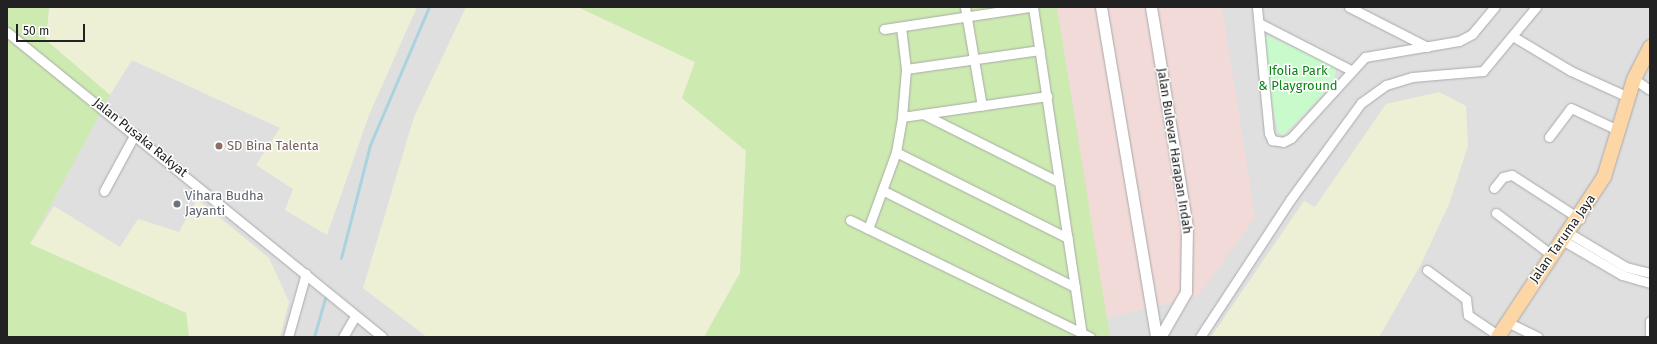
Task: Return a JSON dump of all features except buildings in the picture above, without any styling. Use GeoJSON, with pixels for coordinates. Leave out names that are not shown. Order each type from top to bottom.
{"type":"FeatureCollection","features":[{"type":"Feature","properties":{"kind":"main road","name":"Jalan Taruma Jaya"},"geometry":{"type":"LineString","coordinates":[[1498,337],[1552,255],[1580,219],[1604,177],[1634,79],[1650,47]]}},
{"type":"Feature","properties":{"kind":"street"},"geometry":{"type":"LineString","coordinates":[[965,7],[982,106]]}},
{"type":"Feature","properties":{"kind":"street"},"geometry":{"type":"LineString","coordinates":[[884,29],[1029,7]]}},
{"type":"Feature","properties":{"kind":"street"},"geometry":{"type":"LineString","coordinates":[[1033,7],[1075,287],[1086,335]]}},
{"type":"Feature","properties":{"kind":"street"},"geometry":{"type":"LineString","coordinates":[[1101,7],[1156,337]]}},
{"type":"Feature","properties":{"kind":"street","name":"Jalan Bulevar Harapan Indah"},"geometry":{"type":"LineString","coordinates":[[1151,7],[1187,227],[1186,292],[1160,337]]}},
{"type":"Feature","properties":{"kind":"street"},"geometry":{"type":"LineString","coordinates":[[1257,7],[1268,133],[1272,140],[1283,142],[1291,138],[1351,70],[1365,57],[1376,52],[1427,47],[1466,38],[1493,9]]}},
{"type":"Feature","properties":{"kind":"street"},"geometry":{"type":"LineString","coordinates":[[1349,7],[1427,47]]}},
{"type":"Feature","properties":{"kind":"street"},"geometry":{"type":"LineString","coordinates":[[1483,7],[1493,9]]}},
{"type":"Feature","properties":{"kind":"street"},"geometry":{"type":"LineString","coordinates":[[1200,337],[1290,200],[1362,103],[1386,85],[1412,77],[1483,71],[1514,37],[1536,7]]}},
{"type":"Feature","properties":{"kind":"street"},"geometry":{"type":"LineString","coordinates":[[1259,23],[1351,70]]}},
{"type":"Feature","properties":{"kind":"street"},"geometry":{"type":"LineString","coordinates":[[868,229],[884,191],[896,152],[902,117],[906,70],[901,27]]}},
{"type":"Feature","properties":{"kind":"street","name":"Jalan Pusaka Rakyat"},"geometry":{"type":"LineString","coordinates":[[7,32],[306,273],[337,301],[382,337]]}},
{"type":"Feature","properties":{"kind":"street"},"geometry":{"type":"LineString","coordinates":[[1514,37],[1572,71],[1628,97]]}},
{"type":"Feature","properties":{"kind":"street"},"geometry":{"type":"LineString","coordinates":[[906,70],[1040,50]]}},
{"type":"Feature","properties":{"kind":"street"},"geometry":{"type":"LineString","coordinates":[[1634,79],[1650,90]]}},
{"type":"Feature","properties":{"kind":"street"},"geometry":{"type":"LineString","coordinates":[[902,117],[1047,96]]}},
{"type":"Feature","properties":{"kind":"street"},"geometry":{"type":"LineString","coordinates":[[1550,137],[1566,110],[1571,108],[1618,130]]}},
{"type":"Feature","properties":{"kind":"street"},"geometry":{"type":"LineString","coordinates":[[922,114],[1059,182]]}},
{"type":"Feature","properties":{"kind":"street"},"geometry":{"type":"LineString","coordinates":[[104,192],[135,134]]}},
{"type":"Feature","properties":{"kind":"street"},"geometry":{"type":"LineString","coordinates":[[896,152],[1068,238]]}},
{"type":"Feature","properties":{"kind":"street"},"geometry":{"type":"LineString","coordinates":[[1494,188],[1506,174],[1512,175],[1580,219]]}},
{"type":"Feature","properties":{"kind":"street"},"geometry":{"type":"LineString","coordinates":[[884,191],[1075,287]]}},
{"type":"Feature","properties":{"kind":"street"},"geometry":{"type":"LineString","coordinates":[[1496,213],[1552,255]]}},
{"type":"Feature","properties":{"kind":"street"},"geometry":{"type":"LineString","coordinates":[[850,220],[1086,335]]}},
{"type":"Feature","properties":{"kind":"street"},"geometry":{"type":"LineString","coordinates":[[1567,237],[1624,271],[1650,283]]}},
{"type":"Feature","properties":{"kind":"street"},"geometry":{"type":"LineString","coordinates":[[1427,270],[1466,299],[1468,314],[1498,337]]}},
{"type":"Feature","properties":{"kind":"street"},"geometry":{"type":"LineString","coordinates":[[1624,271],[1650,273]]}},
{"type":"Feature","properties":{"kind":"street"},"geometry":{"type":"LineString","coordinates":[[288,337],[306,273]]}},
{"type":"Feature","properties":{"kind":"street"},"geometry":{"type":"LineString","coordinates":[[343,337],[355,316]]}},
{"type":"Feature","properties":{"kind":"street"},"geometry":{"type":"LineString","coordinates":[[1650,321],[1650,335]]}},
{"type":"Feature","properties":{"kind":"street"},"geometry":{"type":"LineString","coordinates":[[1507,322],[1538,337]]}},
{"type":"Feature","properties":{"kind":"shaded area"},"geometry":{"type":"Polygon","coordinates":[[[7,7],[1650,7],[1650,337],[7,337],[7,7]]]}},
{"type":"Feature","properties":{"kind":"shaded area"},"geometry":{"type":"Polygon","coordinates":[[[1057,7],[1222,7],[1255,217],[1198,296],[1106,318],[1057,7]]]}},
{"type":"Feature","properties":{"kind":"green space"},"geometry":{"type":"Polygon","coordinates":[[[7,7],[49,7],[46,40],[110,95],[30,244],[186,313],[189,337],[7,337],[7,7]]]}},
{"type":"Feature","properties":{"kind":"green space"},"geometry":{"type":"Polygon","coordinates":[[[49,7],[417,7],[369,115],[327,235],[285,210],[293,189],[256,165],[280,128],[132,60],[110,95],[46,40],[49,7]]]}},
{"type":"Feature","properties":{"kind":"green space"},"geometry":{"type":"Polygon","coordinates":[[[466,7],[578,7],[695,62],[682,98],[746,150],[740,273],[704,337],[427,337],[363,288],[414,117],[466,7]]]}},
{"type":"Feature","properties":{"kind":"green space"},"geometry":{"type":"Polygon","coordinates":[[[578,7],[1057,7],[1110,337],[704,337],[740,273],[746,151],[682,98],[695,62],[578,7]]]}},
{"type":"Feature","properties":{"kind":"green space","name":"Ifolia Park & Playground"},"geometry":{"type":"Polygon","coordinates":[[[1266,35],[1333,65],[1336,71],[1333,83],[1284,135],[1278,132],[1271,98],[1263,39],[1266,35]]]}},
{"type":"Feature","properties":{"kind":"green space"},"geometry":{"type":"Polygon","coordinates":[[[1439,92],[1466,106],[1468,146],[1449,204],[1421,264],[1379,337],[1211,337],[1304,201],[1315,207],[1386,104],[1439,92]]]}},
{"type":"Feature","properties":{"kind":"green space"},"geometry":{"type":"Polygon","coordinates":[[[197,199],[269,258],[289,302],[280,337],[189,337],[186,313],[30,244],[54,206],[120,247],[138,219],[179,232],[197,199]]]}},
{"type":"Feature","properties":{"kind":"waterway"},"geometry":{"type":"LineString","coordinates":[[341,258],[370,145],[429,7]]}},
{"type":"Feature","properties":{"kind":"waterway"},"geometry":{"type":"LineString","coordinates":[[314,337],[325,298]]}},
{"type":"Feature","properties":{"kind":"place","name":"SD Bina Talenta"},"geometry":{"type":"Point","coordinates":[219,146]}},
{"type":"Feature","properties":{"kind":"place","name":"Vihara Budha Jayanti"},"geometry":{"type":"Point","coordinates":[177,204]}}]}
